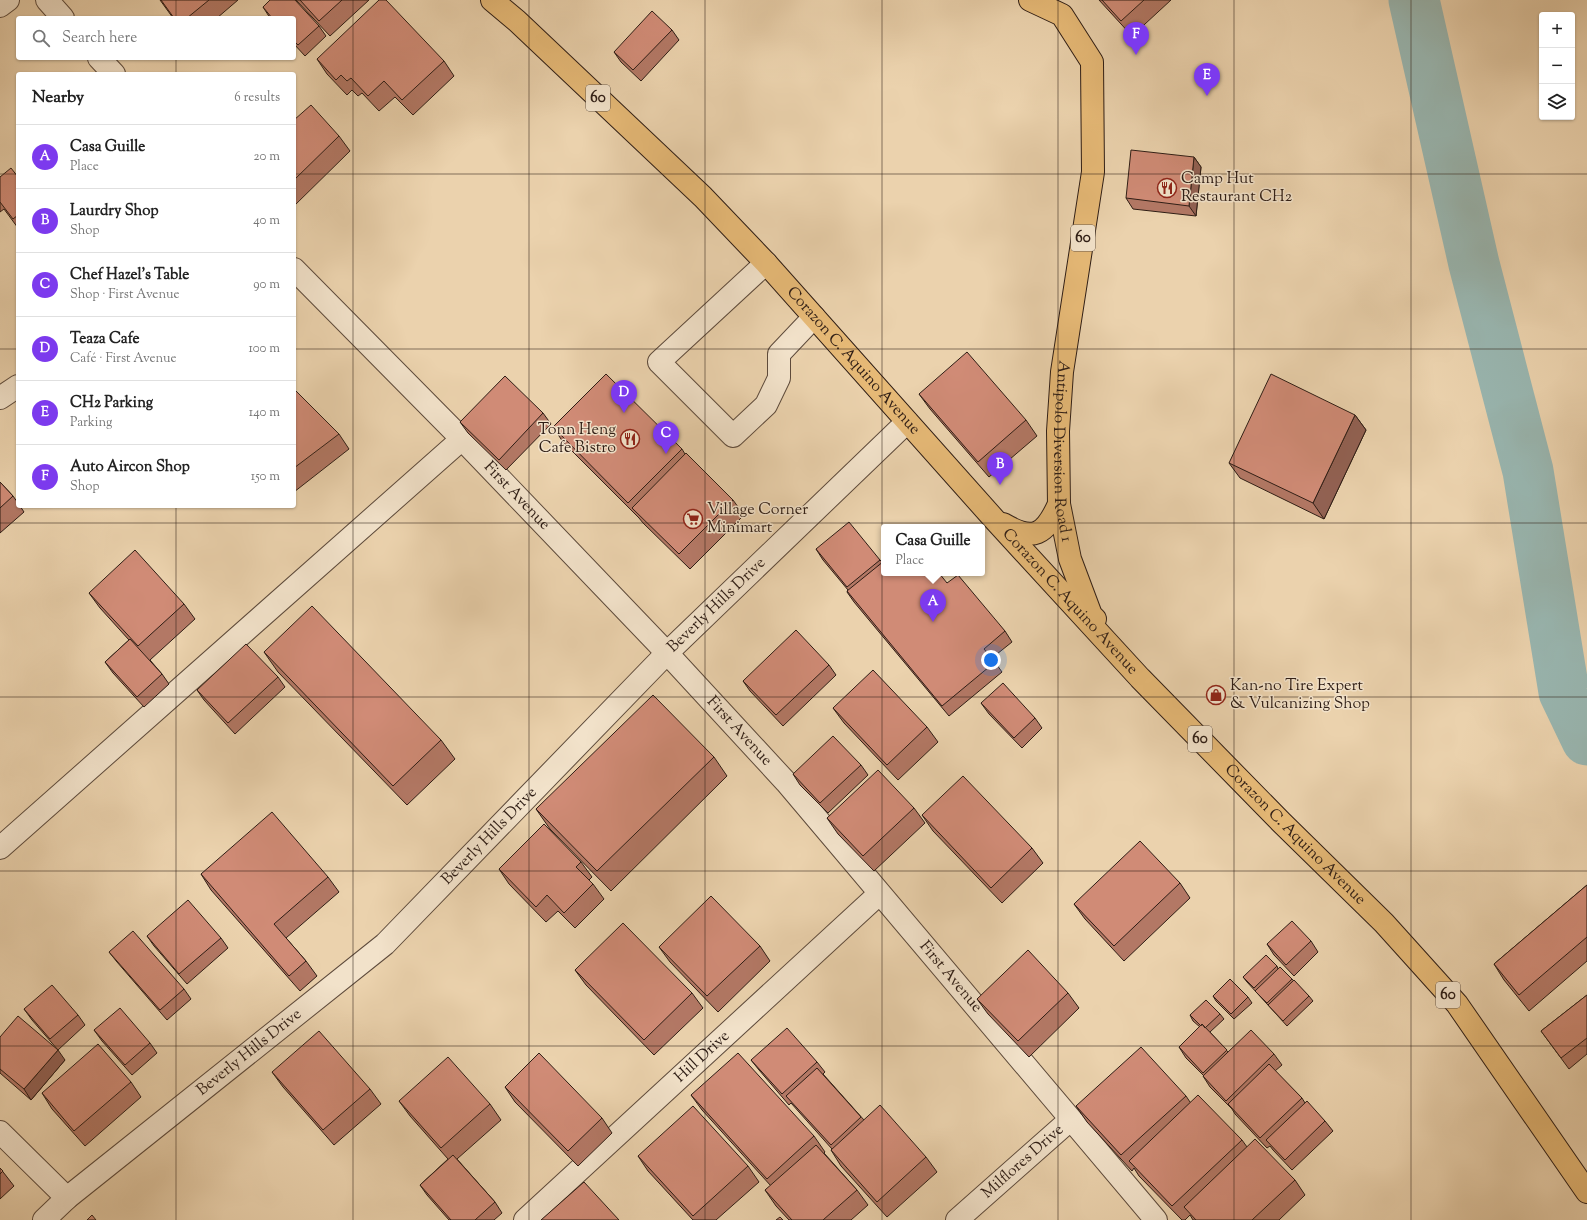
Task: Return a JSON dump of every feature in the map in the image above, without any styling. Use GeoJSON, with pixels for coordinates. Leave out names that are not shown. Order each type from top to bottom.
{"type":"FeatureCollection","features":[{"type":"Feature","properties":{"kind":"main road","name":"Corazon C. Aquino Avenue"},"geometry":{"type":"LineString","coordinates":[[492,0],[517,21],[704,197],[766,263],[994,519],[1188,728],[1280,822],[1384,923],[1457,1004],[1587,1192]]}},
{"type":"Feature","properties":{"kind":"main road","name":"Antipolo Diversion Road 1"},"geometry":{"type":"LineString","coordinates":[[1030,0],[1059,7],[1092,62],[1093,172],[1062,372],[1058,431],[1059,504],[1070,559],[1091,614],[1121,655]]}},
{"type":"Feature","properties":{"kind":"main road"},"geometry":{"type":"LineString","coordinates":[[994,519],[1017,533],[1030,535],[1037,534],[1051,522],[1059,504]]}},
{"type":"Feature","properties":{"kind":"street"},"geometry":{"type":"LineString","coordinates":[[0,6],[8,0]]}},
{"type":"Feature","properties":{"kind":"street"},"geometry":{"type":"LineString","coordinates":[[46,0],[61,16]]}},
{"type":"Feature","properties":{"kind":"street"},"geometry":{"type":"LineString","coordinates":[[101,60],[112,72]]}},
{"type":"Feature","properties":{"kind":"street"},"geometry":{"type":"LineString","coordinates":[[766,263],[659,362],[733,436],[766,405],[779,378],[779,354],[814,317]]}},
{"type":"Feature","properties":{"kind":"street","name":"First Avenue"},"geometry":{"type":"LineString","coordinates":[[296,271],[462,439],[666,653],[786,782],[879,894],[1156,1220]]}},
{"type":"Feature","properties":{"kind":"street"},"geometry":{"type":"LineString","coordinates":[[0,398],[16,387]]}},
{"type":"Feature","properties":{"kind":"street","name":"Beverly Hills Drive"},"geometry":{"type":"LineString","coordinates":[[44,1220],[67,1198],[386,944],[666,653],[907,422]]}},
{"type":"Feature","properties":{"kind":"street"},"geometry":{"type":"LineString","coordinates":[[2,842],[462,439]]}},
{"type":"Feature","properties":{"kind":"street","name":"Hill Drive"},"geometry":{"type":"LineString","coordinates":[[525,1220],[879,894]]}},
{"type":"Feature","properties":{"kind":"street","name":"Milflores Drive"},"geometry":{"type":"LineString","coordinates":[[957,1220],[1070,1120]]}},
{"type":"Feature","properties":{"kind":"street"},"geometry":{"type":"LineString","coordinates":[[0,1132],[67,1198]]}},
{"type":"Feature","properties":{"kind":"building"},"geometry":{"type":"Polygon","coordinates":[[[161,0],[209,0],[189,16],[173,16],[161,0]]]}},
{"type":"Feature","properties":{"kind":"building"},"geometry":{"type":"Polygon","coordinates":[[[270,0],[295,0],[319,26],[298,45],[296,43],[296,16],[270,16],[263,7],[270,0]]]}},
{"type":"Feature","properties":{"kind":"building"},"geometry":{"type":"Polygon","coordinates":[[[300,0],[342,0],[319,21],[300,0]]]}},
{"type":"Feature","properties":{"kind":"building"},"geometry":{"type":"Polygon","coordinates":[[[379,0],[386,0],[444,61],[402,100],[384,81],[368,96],[351,78],[347,81],[341,75],[336,80],[317,59],[379,0]]]}},
{"type":"Feature","properties":{"kind":"building"},"geometry":{"type":"Polygon","coordinates":[[[1102,0],[1144,0],[1121,21],[1102,0]]]}},
{"type":"Feature","properties":{"kind":"building"},"geometry":{"type":"Polygon","coordinates":[[[652,11],[672,30],[633,70],[614,52],[652,11]]]}},
{"type":"Feature","properties":{"kind":"building"},"geometry":{"type":"Polygon","coordinates":[[[311,105],[339,136],[296,178],[296,118],[311,105]]]}},
{"type":"Feature","properties":{"kind":"building","name":"Camp Hut Restaurant CH2"},"geometry":{"type":"Polygon","coordinates":[[[1131,150],[1194,157],[1189,206],[1126,198],[1131,150]]]}},
{"type":"Feature","properties":{"kind":"building"},"geometry":{"type":"Polygon","coordinates":[[[11,168],[16,174],[16,217],[13,219],[0,202],[0,177],[11,168]]]}},
{"type":"Feature","properties":{"kind":"building"},"geometry":{"type":"Polygon","coordinates":[[[967,352],[1026,420],[978,462],[919,394],[967,352]]]}},
{"type":"Feature","properties":{"kind":"building"},"geometry":{"type":"Polygon","coordinates":[[[606,374],[682,449],[628,503],[553,427],[606,374]]]}},
{"type":"Feature","properties":{"kind":"building"},"geometry":{"type":"Polygon","coordinates":[[[1271,374],[1355,415],[1313,503],[1229,463],[1271,374]]]}},
{"type":"Feature","properties":{"kind":"building"},"geometry":{"type":"Polygon","coordinates":[[[505,376],[543,413],[499,460],[460,422],[505,376]]]}},
{"type":"Feature","properties":{"kind":"building"},"geometry":{"type":"Polygon","coordinates":[[[296,391],[339,434],[296,466],[296,391]]]}},
{"type":"Feature","properties":{"kind":"building","name":"Village Corner Minimart"},"geometry":{"type":"Polygon","coordinates":[[[686,453],[733,500],[679,554],[632,508],[686,453]]]}},
{"type":"Feature","properties":{"kind":"building"},"geometry":{"type":"Polygon","coordinates":[[[0,482],[13,496],[0,508],[0,482]]]}},
{"type":"Feature","properties":{"kind":"building"},"geometry":{"type":"Polygon","coordinates":[[[849,522],[880,560],[847,587],[816,549],[849,522]]]}},
{"type":"Feature","properties":{"kind":"building"},"geometry":{"type":"Polygon","coordinates":[[[135,550],[184,604],[138,646],[89,593],[135,550]]]}},
{"type":"Feature","properties":{"kind":"building"},"geometry":{"type":"Polygon","coordinates":[[[881,563],[881,576],[941,576],[947,583],[959,576],[1005,631],[984,649],[995,662],[942,706],[847,591],[881,563]]]}},
{"type":"Feature","properties":{"kind":"building"},"geometry":{"type":"Polygon","coordinates":[[[312,606],[441,740],[393,786],[264,652],[312,606]]]}},
{"type":"Feature","properties":{"kind":"building"},"geometry":{"type":"Polygon","coordinates":[[[796,630],[829,665],[776,715],[743,681],[796,630]]]}},
{"type":"Feature","properties":{"kind":"building"},"geometry":{"type":"Polygon","coordinates":[[[130,639],[162,674],[137,697],[105,662],[130,639]]]}},
{"type":"Feature","properties":{"kind":"building"},"geometry":{"type":"Polygon","coordinates":[[[246,644],[278,677],[228,723],[197,690],[246,644]]]}},
{"type":"Feature","properties":{"kind":"building"},"geometry":{"type":"Polygon","coordinates":[[[873,670],[927,727],[887,765],[833,708],[873,670]]]}},
{"type":"Feature","properties":{"kind":"building"},"geometry":{"type":"Polygon","coordinates":[[[1003,683],[1035,718],[1014,738],[981,703],[1003,683]]]}},
{"type":"Feature","properties":{"kind":"building"},"geometry":{"type":"Polygon","coordinates":[[[653,695],[714,757],[597,871],[536,809],[653,695]]]}},
{"type":"Feature","properties":{"kind":"building"},"geometry":{"type":"Polygon","coordinates":[[[833,736],[861,765],[820,803],[793,774],[833,736]]]}},
{"type":"Feature","properties":{"kind":"building"},"geometry":{"type":"Polygon","coordinates":[[[878,770],[914,808],[863,856],[827,818],[878,770]]]}},
{"type":"Feature","properties":{"kind":"building"},"geometry":{"type":"Polygon","coordinates":[[[963,776],[1032,848],[991,888],[922,815],[963,776]]]}},
{"type":"Feature","properties":{"kind":"building"},"geometry":{"type":"Polygon","coordinates":[[[272,812],[328,877],[274,924],[306,961],[289,976],[201,874],[272,812]]]}},
{"type":"Feature","properties":{"kind":"building"},"geometry":{"type":"Polygon","coordinates":[[[544,824],[581,862],[576,867],[593,884],[564,913],[547,895],[536,907],[499,869],[544,824]]]}},
{"type":"Feature","properties":{"kind":"building"},"geometry":{"type":"Polygon","coordinates":[[[1140,841],[1180,883],[1114,946],[1074,904],[1140,841]]]}},
{"type":"Feature","properties":{"kind":"building"},"geometry":{"type":"Polygon","coordinates":[[[1587,885],[1587,937],[1519,995],[1494,964],[1587,885]]]}},
{"type":"Feature","properties":{"kind":"building"},"geometry":{"type":"Polygon","coordinates":[[[711,896],[760,946],[707,996],[659,947],[711,896]]]}},
{"type":"Feature","properties":{"kind":"building"},"geometry":{"type":"Polygon","coordinates":[[[188,900],[221,938],[179,974],[147,936],[188,900]]]}},
{"type":"Feature","properties":{"kind":"building"},"geometry":{"type":"Polygon","coordinates":[[[1292,921],[1311,941],[1286,965],[1267,944],[1292,921]]]}},
{"type":"Feature","properties":{"kind":"building"},"geometry":{"type":"Polygon","coordinates":[[[623,923],[692,993],[644,1040],[575,970],[623,923]]]}},
{"type":"Feature","properties":{"kind":"building"},"geometry":{"type":"Polygon","coordinates":[[[133,931],[184,989],[160,1010],[109,952],[133,931]]]}},
{"type":"Feature","properties":{"kind":"building"},"geometry":{"type":"Polygon","coordinates":[[[1028,950],[1068,993],[1018,1041],[977,999],[1028,950]]]}},
{"type":"Feature","properties":{"kind":"building"},"geometry":{"type":"Polygon","coordinates":[[[1266,955],[1277,966],[1254,988],[1243,977],[1266,955]]]}},
{"type":"Feature","properties":{"kind":"building"},"geometry":{"type":"Polygon","coordinates":[[[1280,967],[1292,979],[1267,1003],[1255,991],[1280,967]]]}},
{"type":"Feature","properties":{"kind":"building"},"geometry":{"type":"Polygon","coordinates":[[[1230,979],[1248,997],[1231,1014],[1213,996],[1230,979]]]}},
{"type":"Feature","properties":{"kind":"building"},"geometry":{"type":"Polygon","coordinates":[[[1294,980],[1309,996],[1283,1021],[1268,1005],[1294,980]]]}},
{"type":"Feature","properties":{"kind":"building"},"geometry":{"type":"Polygon","coordinates":[[[52,985],[78,1015],[50,1039],[24,1009],[52,985]]]}},
{"type":"Feature","properties":{"kind":"building"},"geometry":{"type":"Polygon","coordinates":[[[1587,995],[1587,1038],[1561,1058],[1541,1031],[1587,995]]]}},
{"type":"Feature","properties":{"kind":"building"},"geometry":{"type":"Polygon","coordinates":[[[1206,1000],[1220,1014],[1205,1028],[1190,1015],[1206,1000]]]}},
{"type":"Feature","properties":{"kind":"building"},"geometry":{"type":"Polygon","coordinates":[[[120,1008],[150,1043],[125,1065],[94,1030],[120,1008]]]}},
{"type":"Feature","properties":{"kind":"building"},"geometry":{"type":"Polygon","coordinates":[[[18,1016],[58,1050],[24,1089],[0,1069],[0,1037],[18,1016]]]}},
{"type":"Feature","properties":{"kind":"building"},"geometry":{"type":"Polygon","coordinates":[[[1202,1024],[1227,1050],[1203,1073],[1179,1047],[1202,1024]]]}},
{"type":"Feature","properties":{"kind":"building"},"geometry":{"type":"Polygon","coordinates":[[[787,1028],[817,1062],[782,1094],[751,1060],[787,1028]]]}},
{"type":"Feature","properties":{"kind":"building"},"geometry":{"type":"Polygon","coordinates":[[[1251,1030],[1274,1054],[1226,1101],[1203,1076],[1251,1030]]]}},
{"type":"Feature","properties":{"kind":"building"},"geometry":{"type":"Polygon","coordinates":[[[319,1031],[370,1089],[323,1130],[272,1072],[319,1031]]]}},
{"type":"Feature","properties":{"kind":"building"},"geometry":{"type":"Polygon","coordinates":[[[98,1044],[131,1082],[74,1131],[42,1093],[98,1044]]]}},
{"type":"Feature","properties":{"kind":"building"},"geometry":{"type":"Polygon","coordinates":[[[1141,1047],[1186,1096],[1121,1155],[1076,1106],[1141,1047]]]}},
{"type":"Feature","properties":{"kind":"building"},"geometry":{"type":"Polygon","coordinates":[[[539,1053],[602,1118],[568,1151],[505,1087],[539,1053]]]}},
{"type":"Feature","properties":{"kind":"building"},"geometry":{"type":"Polygon","coordinates":[[[738,1053],[814,1136],[767,1179],[691,1095],[738,1053]]]}},
{"type":"Feature","properties":{"kind":"building"},"geometry":{"type":"Polygon","coordinates":[[[448,1057],[490,1104],[441,1148],[399,1101],[448,1057]]]}},
{"type":"Feature","properties":{"kind":"building"},"geometry":{"type":"Polygon","coordinates":[[[1269,1064],[1302,1098],[1260,1138],[1228,1104],[1269,1064]]]}},
{"type":"Feature","properties":{"kind":"building"},"geometry":{"type":"Polygon","coordinates":[[[817,1068],[861,1117],[831,1145],[786,1096],[817,1068]]]}},
{"type":"Feature","properties":{"kind":"building"},"geometry":{"type":"Polygon","coordinates":[[[1198,1095],[1242,1140],[1172,1206],[1129,1161],[1198,1095]]]}},
{"type":"Feature","properties":{"kind":"building"},"geometry":{"type":"Polygon","coordinates":[[[1307,1101],[1325,1121],[1285,1160],[1266,1140],[1307,1101]]]}},
{"type":"Feature","properties":{"kind":"building"},"geometry":{"type":"Polygon","coordinates":[[[880,1105],[926,1157],[877,1202],[831,1150],[880,1105]]]}},
{"type":"Feature","properties":{"kind":"building"},"geometry":{"type":"Polygon","coordinates":[[[693,1106],[748,1166],[693,1216],[638,1156],[693,1106]]]}},
{"type":"Feature","properties":{"kind":"building"},"geometry":{"type":"Polygon","coordinates":[[[1255,1139],[1295,1180],[1252,1220],[1196,1220],[1184,1207],[1255,1139]]]}},
{"type":"Feature","properties":{"kind":"building"},"geometry":{"type":"Polygon","coordinates":[[[816,1145],[857,1190],[823,1220],[792,1220],[765,1190],[816,1145]]]}},
{"type":"Feature","properties":{"kind":"building"},"geometry":{"type":"Polygon","coordinates":[[[453,1155],[495,1202],[475,1220],[451,1220],[420,1185],[453,1155]]]}},
{"type":"Feature","properties":{"kind":"building"},"geometry":{"type":"Polygon","coordinates":[[[584,1182],[619,1220],[541,1220],[584,1182]]]}},
{"type":"Feature","properties":{"kind":"building"},"geometry":{"type":"Polygon","coordinates":[[[92,1215],[96,1220],[87,1220],[92,1215]]]}},
{"type":"Feature","properties":{"kind":"building"},"geometry":{"type":"Polygon","coordinates":[[[780,1217],[783,1220],[776,1220],[780,1217]]]}},
{"type":"Feature","properties":{"kind":"waterway"},"geometry":{"type":"LineString","coordinates":[[1414,0],[1474,264],[1528,471],[1564,692],[1587,740]]}},
{"type":"Feature","properties":{"kind":"place","name":"Auto Aircon Shop"},"geometry":{"type":"Point","coordinates":[1136,55]}},
{"type":"Feature","properties":{"kind":"place","name":"CH2 Parking"},"geometry":{"type":"Point","coordinates":[1207,96]}},
{"type":"Feature","properties":{"kind":"place","name":"Camp Hut Restaurant CH2"},"geometry":{"type":"Point","coordinates":[1167,188]}},
{"type":"Feature","properties":{"kind":"place","name":"Teaza Cafe"},"geometry":{"type":"Point","coordinates":[624,413]}},
{"type":"Feature","properties":{"kind":"place","name":"Tonn Heng Cafe Bistro"},"geometry":{"type":"Point","coordinates":[630,439]}},
{"type":"Feature","properties":{"kind":"place","name":"Chef Hazel's Table"},"geometry":{"type":"Point","coordinates":[666,454]}},
{"type":"Feature","properties":{"kind":"place","name":"Laurdry Shop"},"geometry":{"type":"Point","coordinates":[1000,485]}},
{"type":"Feature","properties":{"kind":"place","name":"Village Corner Minimart"},"geometry":{"type":"Point","coordinates":[693,519]}},
{"type":"Feature","properties":{"kind":"place","name":"Casa Guille"},"geometry":{"type":"Point","coordinates":[933,622]}},
{"type":"Feature","properties":{"kind":"place","name":"Kan-no Tire Expert & Vulcanizing Shop"},"geometry":{"type":"Point","coordinates":[1216,695]}}]}
